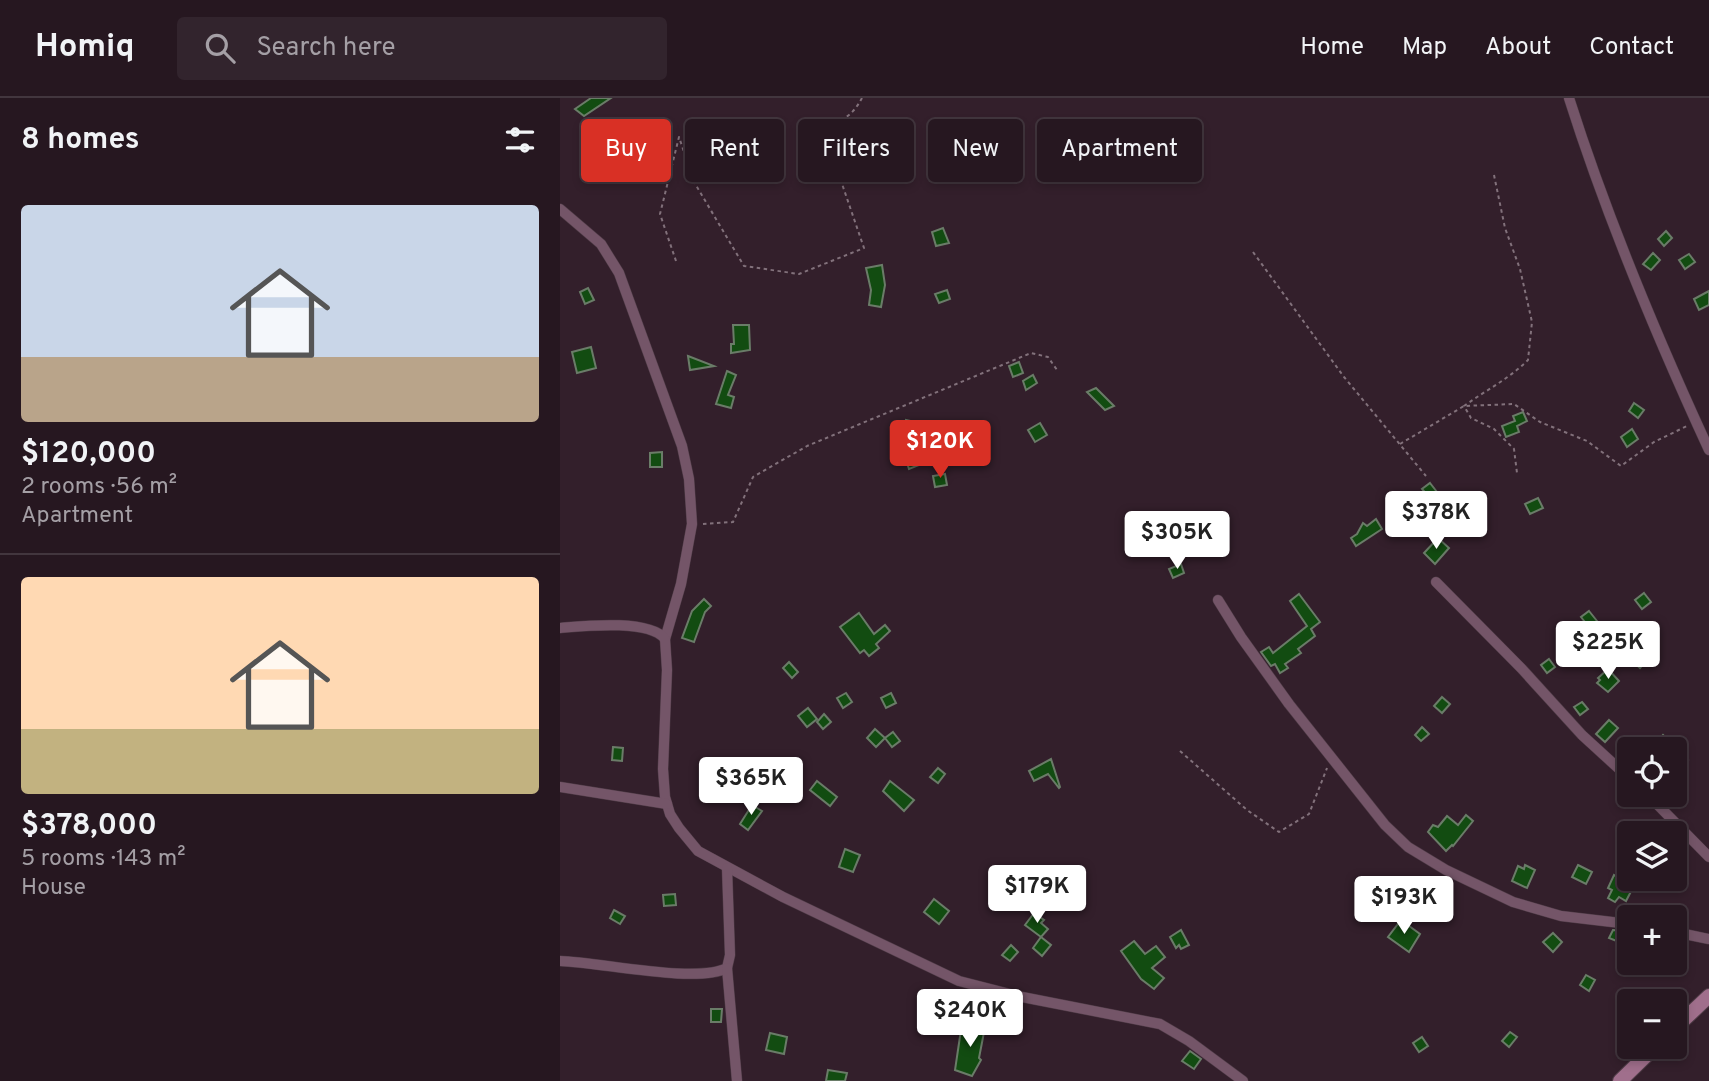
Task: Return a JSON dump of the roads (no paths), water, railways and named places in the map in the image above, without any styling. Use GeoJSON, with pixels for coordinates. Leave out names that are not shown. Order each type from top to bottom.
{"type":"FeatureCollection","features":[{"type":"Feature","properties":{"kind":"street"},"geometry":{"type":"LineString","coordinates":[[1569,98],[1633,276],[1709,450]]}},
{"type":"Feature","properties":{"kind":"street"},"geometry":{"type":"LineString","coordinates":[[560,209],[601,244],[619,273],[681,446],[689,479],[692,524],[679,594],[665,639],[667,670],[663,769],[670,814],[686,839],[698,851],[727,868],[959,981],[1017,996],[1160,1024],[1189,1041],[1243,1081]]}},
{"type":"Feature","properties":{"kind":"street"},"geometry":{"type":"LineString","coordinates":[[1436,582],[1522,669],[1582,735],[1617,767]]}},
{"type":"Feature","properties":{"kind":"street"},"geometry":{"type":"LineString","coordinates":[[1218,600],[1266,674],[1385,825],[1408,847],[1482,888],[1539,911],[1617,923]]}},
{"type":"Feature","properties":{"kind":"street"},"geometry":{"type":"LineString","coordinates":[[560,628],[612,625],[655,632],[665,639]]}},
{"type":"Feature","properties":{"kind":"street"},"geometry":{"type":"LineString","coordinates":[[560,787],[667,804]]}},
{"type":"Feature","properties":{"kind":"street"},"geometry":{"type":"LineString","coordinates":[[1660,807],[1709,857]]}},
{"type":"Feature","properties":{"kind":"street"},"geometry":{"type":"LineString","coordinates":[[727,868],[730,955],[727,968],[737,1081]]}},
{"type":"Feature","properties":{"kind":"street"},"geometry":{"type":"LineString","coordinates":[[1687,934],[1709,939]]}},
{"type":"Feature","properties":{"kind":"street"},"geometry":{"type":"LineString","coordinates":[[560,961],[663,972],[716,973],[727,968]]}},
{"type":"Feature","properties":{"kind":"street"},"geometry":{"type":"LineString","coordinates":[[1687,1017],[1709,996]]}},
{"type":"Feature","properties":{"kind":"street"},"geometry":{"type":"LineString","coordinates":[[1620,1081],[1643,1059]]}}]}
